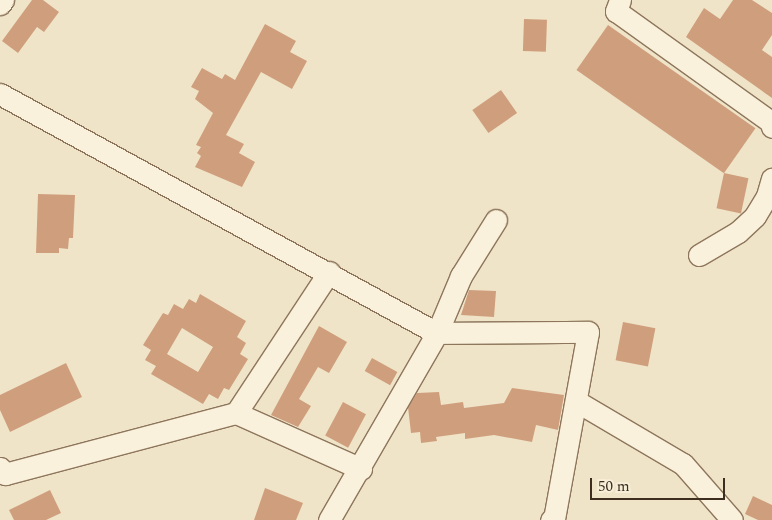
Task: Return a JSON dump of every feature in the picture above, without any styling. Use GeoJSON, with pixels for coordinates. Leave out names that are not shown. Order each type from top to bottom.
{"type":"FeatureCollection","features":[{"type":"Feature","properties":{"kind":"street"},"geometry":{"type":"LineString","coordinates":[[0,4],[3,0]]}},
{"type":"Feature","properties":{"kind":"street"},"geometry":{"type":"LineString","coordinates":[[620,0],[616,12],[770,122],[772,126]]}},
{"type":"Feature","properties":{"kind":"street"},"geometry":{"type":"LineString","coordinates":[[0,94],[436,332],[588,332],[553,520]]}},
{"type":"Feature","properties":{"kind":"street"},"geometry":{"type":"LineString","coordinates":[[699,255],[738,232],[755,216],[767,196],[772,179]]}},
{"type":"Feature","properties":{"kind":"street"},"geometry":{"type":"LineString","coordinates":[[329,520],[361,469],[436,332],[460,276],[496,220]]}},
{"type":"Feature","properties":{"kind":"street"},"geometry":{"type":"LineString","coordinates":[[236,413],[329,272]]}},
{"type":"Feature","properties":{"kind":"street"},"geometry":{"type":"LineString","coordinates":[[576,400],[683,464],[732,520]]}},
{"type":"Feature","properties":{"kind":"street"},"geometry":{"type":"LineString","coordinates":[[0,468],[5,474],[236,413],[361,469]]}},
{"type":"Feature","properties":{"kind":"building"},"geometry":{"type":"Polygon","coordinates":[[[32,0],[43,0],[59,12],[44,32],[37,27],[18,53],[2,41],[32,0]]]}},
{"type":"Feature","properties":{"kind":"building"},"geometry":{"type":"Polygon","coordinates":[[[733,0],[752,0],[772,13],[772,35],[762,50],[772,57],[772,98],[686,37],[704,8],[720,19],[733,0]]]}},
{"type":"Feature","properties":{"kind":"building"},"geometry":{"type":"Polygon","coordinates":[[[524,19],[547,20],[546,52],[523,51],[524,19]]]}},
{"type":"Feature","properties":{"kind":"building"},"geometry":{"type":"Polygon","coordinates":[[[265,24],[296,41],[290,52],[307,61],[292,89],[261,72],[226,135],[244,144],[239,153],[255,162],[242,187],[195,167],[201,156],[197,153],[201,147],[196,145],[213,113],[195,99],[199,91],[191,87],[202,68],[222,79],[225,74],[235,80],[265,24]]]}},
{"type":"Feature","properties":{"kind":"building"},"geometry":{"type":"Polygon","coordinates":[[[608,25],[755,128],[724,173],[576,70],[608,25]]]}},
{"type":"Feature","properties":{"kind":"building"},"geometry":{"type":"Polygon","coordinates":[[[501,90],[517,113],[488,133],[472,110],[501,90]]]}},
{"type":"Feature","properties":{"kind":"building"},"geometry":{"type":"Polygon","coordinates":[[[724,173],[748,178],[741,213],[717,208],[724,173]]]}},
{"type":"Feature","properties":{"kind":"building"},"geometry":{"type":"Polygon","coordinates":[[[38,194],[75,195],[73,238],[69,238],[68,249],[59,248],[59,253],[36,253],[38,194]]]}},
{"type":"Feature","properties":{"kind":"building"},"geometry":{"type":"Polygon","coordinates":[[[469,290],[496,291],[494,317],[461,315],[469,290]]]}},
{"type":"Feature","properties":{"kind":"building"},"geometry":{"type":"Polygon","coordinates":[[[200,294],[246,321],[237,337],[246,343],[240,354],[248,359],[229,390],[224,388],[218,399],[209,394],[203,404],[151,374],[156,366],[145,360],[151,350],[143,345],[163,313],[168,315],[174,304],[183,309],[189,299],[196,303],[200,294]],[[182,328],[167,354],[198,372],[213,347],[182,328]]]}},
{"type":"Feature","properties":{"kind":"building"},"geometry":{"type":"Polygon","coordinates":[[[623,322],[655,328],[648,367],[616,360],[623,322]]]}},
{"type":"Feature","properties":{"kind":"building"},"geometry":{"type":"Polygon","coordinates":[[[319,326],[347,342],[329,373],[318,367],[299,399],[311,406],[298,427],[271,415],[319,326]]]}},
{"type":"Feature","properties":{"kind":"building"},"geometry":{"type":"Polygon","coordinates":[[[372,358],[397,372],[390,385],[365,371],[372,358]]]}},
{"type":"Feature","properties":{"kind":"building"},"geometry":{"type":"Polygon","coordinates":[[[66,363],[82,397],[10,432],[0,410],[0,395],[66,363]]]}},
{"type":"Feature","properties":{"kind":"building"},"geometry":{"type":"Polygon","coordinates":[[[512,388],[564,395],[558,430],[536,425],[532,442],[494,435],[465,439],[465,433],[436,437],[437,441],[421,443],[420,432],[411,433],[408,407],[417,393],[439,392],[441,405],[463,402],[464,408],[504,403],[512,388]]]}},
{"type":"Feature","properties":{"kind":"building"},"geometry":{"type":"Polygon","coordinates":[[[343,402],[366,414],[348,448],[325,436],[343,402]]]}},
{"type":"Feature","properties":{"kind":"building"},"geometry":{"type":"Polygon","coordinates":[[[265,488],[303,503],[296,520],[254,520],[265,488]]]}},
{"type":"Feature","properties":{"kind":"building"},"geometry":{"type":"Polygon","coordinates":[[[50,490],[61,513],[46,520],[14,520],[9,510],[50,490]]]}},
{"type":"Feature","properties":{"kind":"building"},"geometry":{"type":"Polygon","coordinates":[[[753,496],[772,505],[772,520],[758,520],[745,514],[753,496]]]}}]}
